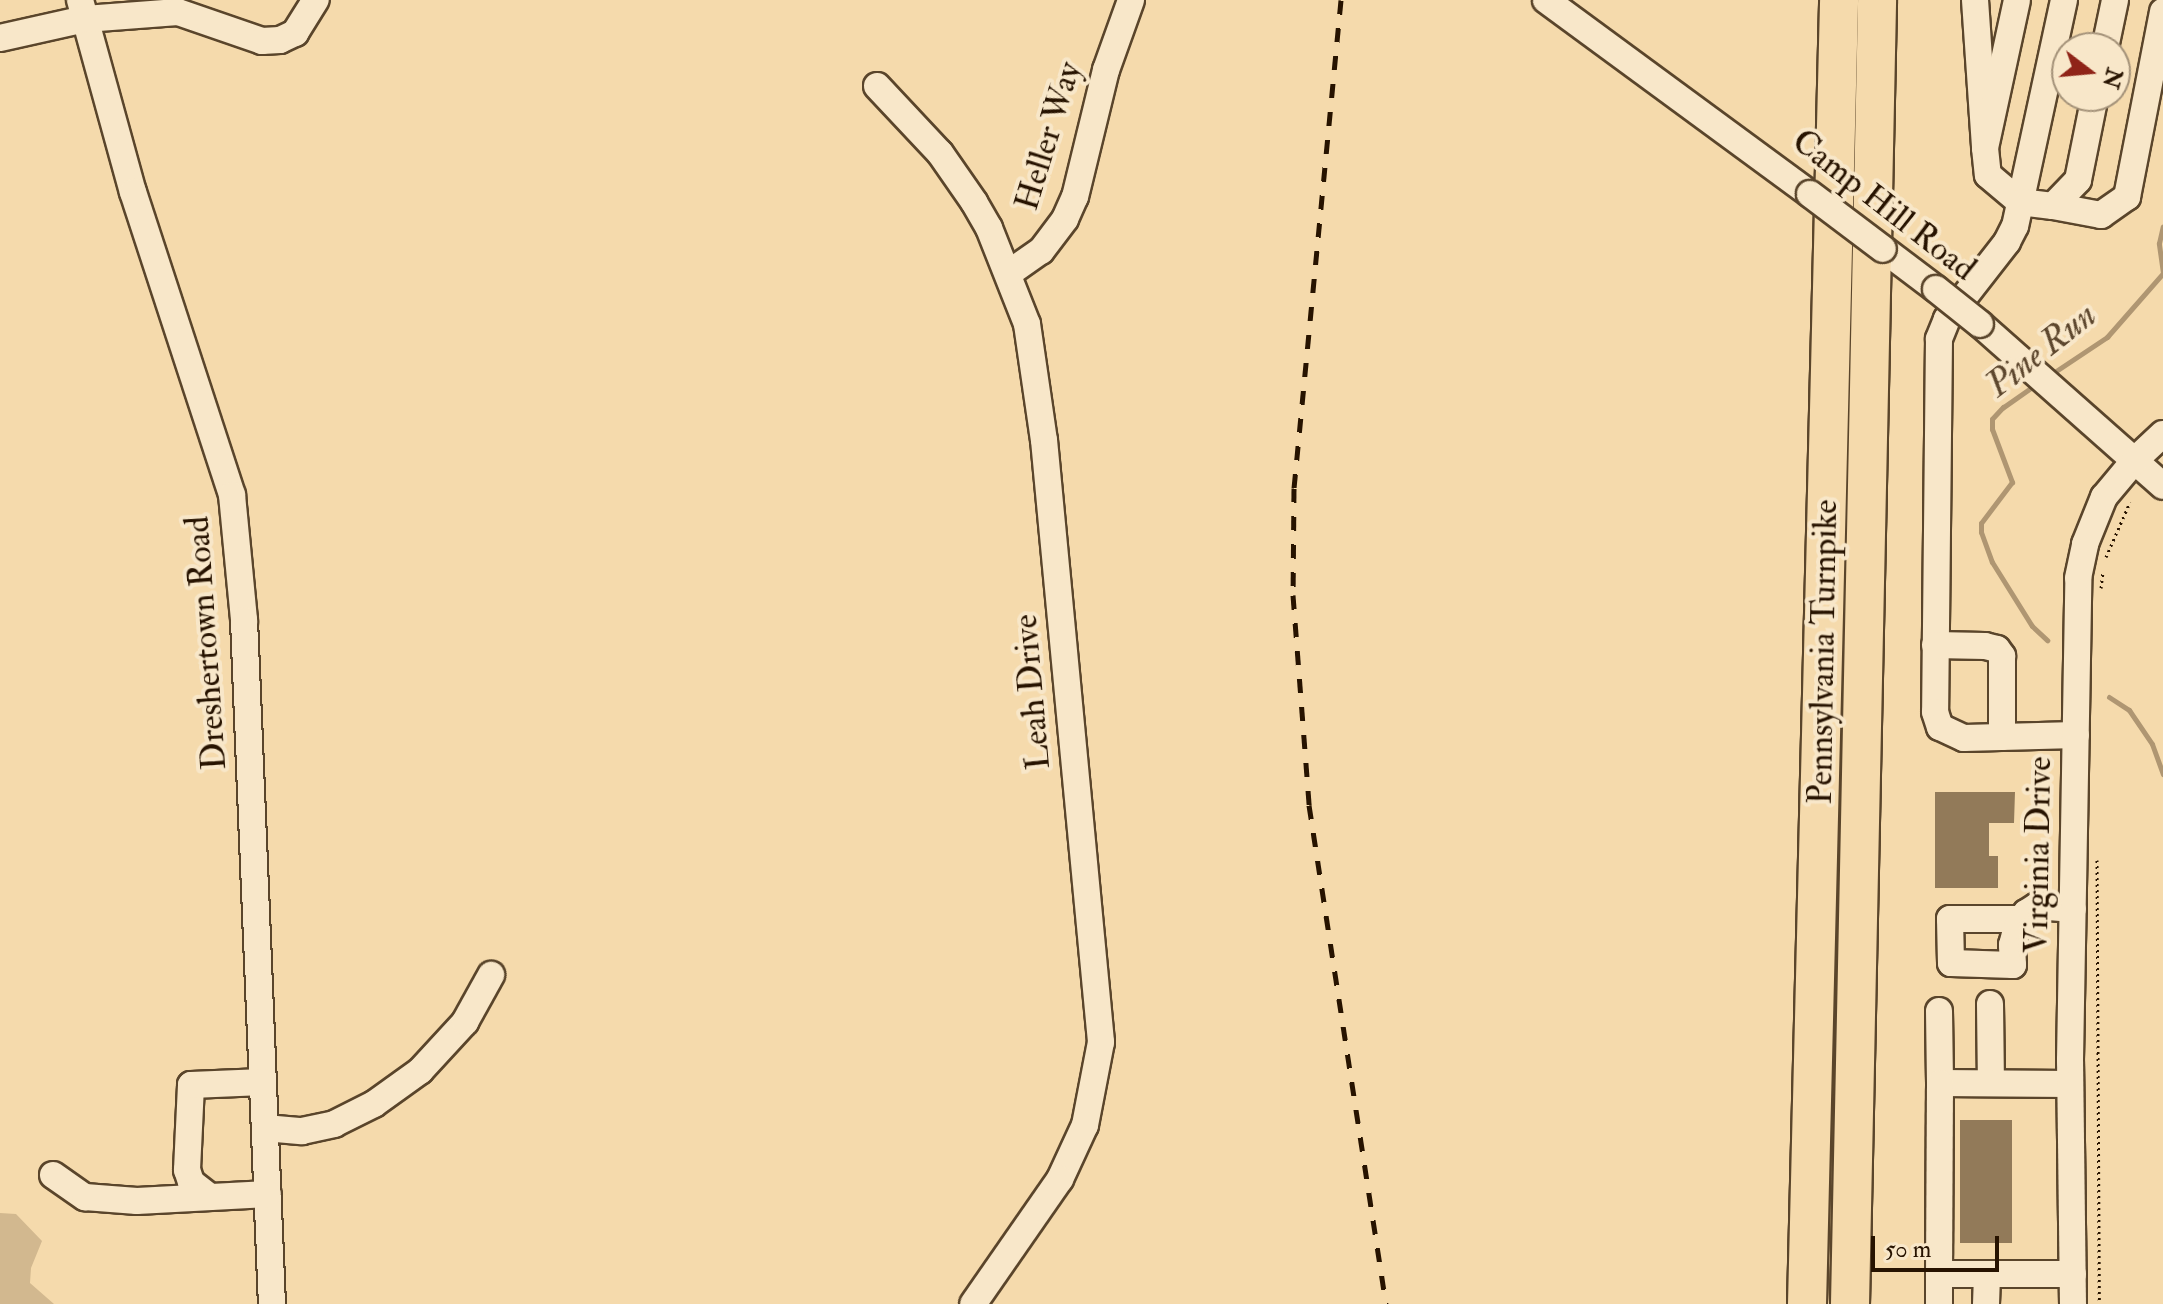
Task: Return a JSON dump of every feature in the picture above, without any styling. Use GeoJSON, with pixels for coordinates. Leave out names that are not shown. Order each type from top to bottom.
{"type":"FeatureCollection","features":[{"type":"Feature","properties":{"kind":"highway","name":"Pennsylvania Turnpike"},"geometry":{"type":"LineString","coordinates":[[1807,1304],[1839,0]]}},
{"type":"Feature","properties":{"kind":"highway","name":"Pennsylvania Turnpike"},"geometry":{"type":"LineString","coordinates":[[1850,1304],[1877,0]]}},
{"type":"Feature","properties":{"kind":"street"},"geometry":{"type":"LineString","coordinates":[[0,38],[82,10],[178,12],[262,41],[295,33],[316,0]]}},
{"type":"Feature","properties":{"kind":"street","name":"Heller Way"},"geometry":{"type":"LineString","coordinates":[[1009,273],[1041,251],[1065,219],[1075,197],[1106,70],[1131,0]]}},
{"type":"Feature","properties":{"kind":"street","name":"Camp Hill Road"},"geometry":{"type":"LineString","coordinates":[[1546,0],[1936,289],[2150,474]]}},
{"type":"Feature","properties":{"kind":"street"},"geometry":{"type":"LineString","coordinates":[[1975,0],[1988,175],[2020,202],[2101,215],[2127,197],[2163,11]]}},
{"type":"Feature","properties":{"kind":"street"},"geometry":{"type":"LineString","coordinates":[[1985,148],[2017,0]]}},
{"type":"Feature","properties":{"kind":"street"},"geometry":{"type":"LineString","coordinates":[[2064,0],[2020,202],[2007,242],[1947,319],[1939,339],[1935,712],[1940,727],[1964,738],[2076,735]]}},
{"type":"Feature","properties":{"kind":"street"},"geometry":{"type":"LineString","coordinates":[[2108,32],[2115,0]]}},
{"type":"Feature","properties":{"kind":"street","name":"Dreshertown Road"},"geometry":{"type":"LineString","coordinates":[[82,10],[133,192],[232,495],[244,620],[272,1304]]}},
{"type":"Feature","properties":{"kind":"street","name":"Leah Drive"},"geometry":{"type":"LineString","coordinates":[[877,86],[949,165],[989,228],[1027,324],[1044,440],[1101,1042],[1085,1125],[1060,1179],[981,1301]]}},
{"type":"Feature","properties":{"kind":"street"},"geometry":{"type":"LineString","coordinates":[[2053,206],[2078,180],[2092,112]]}},
{"type":"Feature","properties":{"kind":"street","name":"Virginia Drive"},"geometry":{"type":"LineString","coordinates":[[2073,1304],[2070,1084],[2078,578],[2085,544],[2104,497],[2150,474],[2163,434]]}},
{"type":"Feature","properties":{"kind":"street"},"geometry":{"type":"LineString","coordinates":[[1935,645],[1997,649],[2002,656],[2002,737]]}},
{"type":"Feature","properties":{"kind":"street"},"geometry":{"type":"LineString","coordinates":[[2021,919],[2037,906],[2073,909]]}},
{"type":"Feature","properties":{"kind":"street"},"geometry":{"type":"LineString","coordinates":[[265,1128],[302,1131],[324,1126],[374,1104],[429,1062],[465,1022],[491,975]]}},
{"type":"Feature","properties":{"kind":"street"},"geometry":{"type":"LineString","coordinates":[[1990,1004],[1991,1083]]}},
{"type":"Feature","properties":{"kind":"street"},"geometry":{"type":"LineString","coordinates":[[1939,1011],[1939,1304]]}},
{"type":"Feature","properties":{"kind":"street"},"geometry":{"type":"LineString","coordinates":[[210,1197],[191,1182],[187,1170],[191,1085],[263,1082]]}},
{"type":"Feature","properties":{"kind":"street"},"geometry":{"type":"LineString","coordinates":[[1940,1083],[2070,1084]]}},
{"type":"Feature","properties":{"kind":"street"},"geometry":{"type":"LineString","coordinates":[[53,1175],[85,1197],[137,1201],[268,1194]]}},
{"type":"Feature","properties":{"kind":"street"},"geometry":{"type":"LineString","coordinates":[[1939,1274],[2073,1274]]}},
{"type":"Feature","properties":{"kind":"street"},"geometry":{"type":"LineString","coordinates":[[1986,1304],[1987,1274]]}},
{"type":"Feature","properties":{"kind":"path"},"geometry":{"type":"LineString","coordinates":[[2101,591],[2104,560],[2129,503],[2150,474]]}},
{"type":"Feature","properties":{"kind":"path"},"geometry":{"type":"LineString","coordinates":[[2096,853],[2099,1304]]}},
{"type":"Feature","properties":{"kind":"shaded area"},"geometry":{"type":"Polygon","coordinates":[[[0,1213],[16,1214],[42,1241],[31,1268],[30,1283],[54,1304],[0,1304],[0,1213]]]}},
{"type":"Feature","properties":{"kind":"building"},"geometry":{"type":"Polygon","coordinates":[[[1935,792],[2015,792],[2014,823],[1989,823],[1989,856],[1998,856],[1998,888],[1935,888],[1935,792]]]}},
{"type":"Feature","properties":{"kind":"building"},"geometry":{"type":"Polygon","coordinates":[[[1960,1120],[2012,1120],[2012,1243],[1960,1243],[1960,1120]]]}},
{"type":"Feature","properties":{"kind":"waterway","name":"Pine Run"},"geometry":{"type":"LineString","coordinates":[[2050,375],[2107,337],[2163,273],[2159,243],[2163,226]]}},
{"type":"Feature","properties":{"kind":"waterway","name":"Pine Run"},"geometry":{"type":"LineString","coordinates":[[2035,385],[2003,407],[1992,419],[1992,429],[2012,482],[1981,523],[1981,532],[1992,562],[2032,626],[2047,640]]}},
{"type":"Feature","properties":{"kind":"waterway","name":"Pine Run"},"geometry":{"type":"LineString","coordinates":[[2109,697],[2129,710],[2152,744],[2163,774]]}},
{"type":"Feature","properties":{"kind":"railway"},"geometry":{"type":"LineString","coordinates":[[1341,0],[1294,488],[1293,595],[1309,805],[1386,1304]]}}]}
